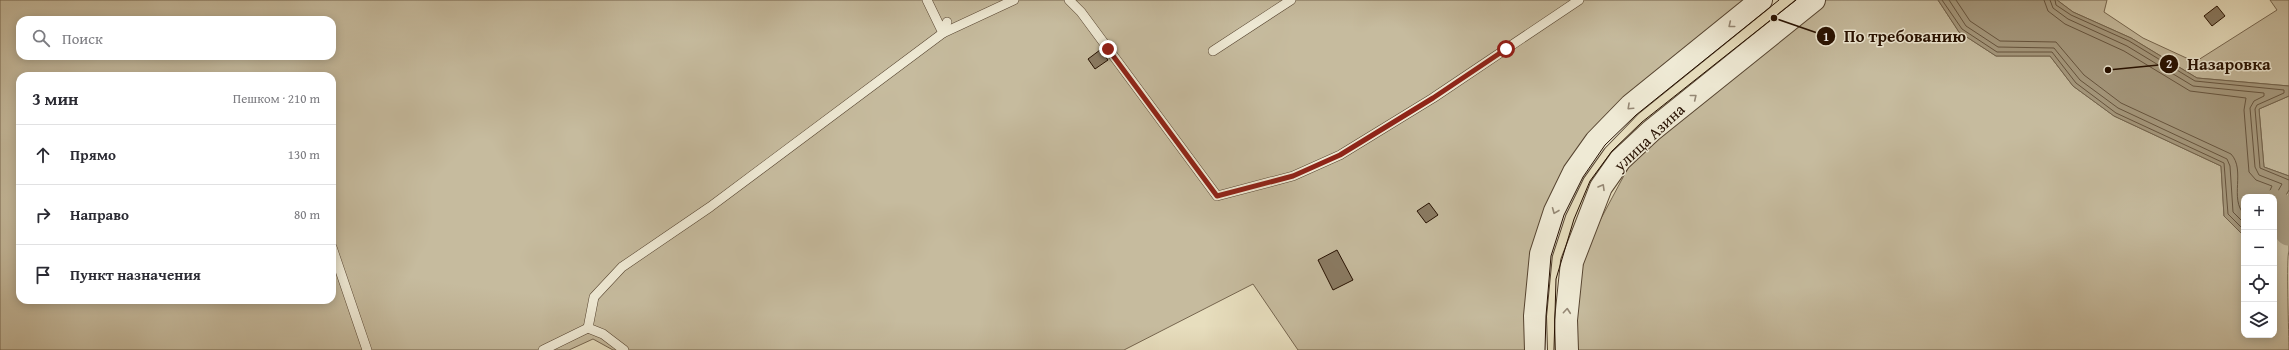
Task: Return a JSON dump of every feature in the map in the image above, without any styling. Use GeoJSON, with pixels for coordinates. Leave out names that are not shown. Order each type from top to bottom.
{"type":"FeatureCollection","features":[{"type":"Feature","properties":{"kind":"street","name":"улица Азина"},"geometry":{"type":"LineString","coordinates":[[1536,350],[1535,316],[1540,254],[1555,211],[1574,172],[1596,141],[1631,105],[1761,0]]}},
{"type":"Feature","properties":{"kind":"street","name":"улица Азина"},"geometry":{"type":"LineString","coordinates":[[1566,350],[1566,320],[1572,262],[1601,187],[1612,171],[1620,160],[1651,131],[1814,0]]}},
{"type":"Feature","properties":{"kind":"lane"},"geometry":{"type":"LineString","coordinates":[[927,0],[944,33]]}},
{"type":"Feature","properties":{"kind":"lane"},"geometry":{"type":"LineString","coordinates":[[588,328],[594,297],[622,267],[710,207],[944,33],[1014,0]]}},
{"type":"Feature","properties":{"kind":"lane"},"geometry":{"type":"LineString","coordinates":[[1070,0],[1081,12],[1217,196],[1293,176],[1340,155],[1433,98],[1579,0]]}},
{"type":"Feature","properties":{"kind":"lane"},"geometry":{"type":"LineString","coordinates":[[1213,51],[1291,0]]}},
{"type":"Feature","properties":{"kind":"lane"},"geometry":{"type":"LineString","coordinates":[[944,33],[947,22]]}},
{"type":"Feature","properties":{"kind":"lane"},"geometry":{"type":"LineString","coordinates":[[336,259],[367,350]]}},
{"type":"Feature","properties":{"kind":"lane"},"geometry":{"type":"LineString","coordinates":[[543,350],[588,328],[603,334],[624,350]]}},
{"type":"Feature","properties":{"kind":"shaded area"},"geometry":{"type":"Polygon","coordinates":[[[0,0],[1744,0],[1579,151],[1527,350],[1298,350],[1253,284],[1124,350],[613,350],[593,339],[569,350],[0,350],[0,0]]]}},
{"type":"Feature","properties":{"kind":"shaded area"},"geometry":{"type":"Polygon","coordinates":[[[1826,0],[1938,0],[1959,32],[1996,56],[2050,56],[2073,86],[2114,116],[2221,166],[2224,216],[2241,233],[2241,338],[2277,338],[2277,213],[2289,190],[2289,350],[1574,350],[1573,315],[1583,264],[1597,226],[1628,168],[1661,133],[1826,0]]]}},
{"type":"Feature","properties":{"kind":"shaded area"},"geometry":{"type":"Polygon","coordinates":[[[2057,0],[2107,0],[2104,12],[2143,38],[2195,62],[2277,10],[2270,0],[2289,0],[2289,86],[2197,78],[2131,38],[2073,12],[2057,0]]]}},
{"type":"Feature","properties":{"kind":"shaded area"},"geometry":{"type":"Polygon","coordinates":[[[2289,96],[2289,176],[2264,167],[2259,109],[2289,96]]]}},
{"type":"Feature","properties":{"kind":"water"},"geometry":{"type":"Polygon","coordinates":[[[1938,0],[2057,0],[2073,12],[2131,38],[2197,78],[2289,86],[2289,96],[2259,109],[2264,167],[2289,176],[2289,190],[2277,213],[2277,194],[2241,194],[2241,233],[2224,216],[2221,166],[2114,116],[2073,86],[2050,56],[1996,56],[1959,32],[1938,0]]]}},
{"type":"Feature","properties":{"kind":"building"},"geometry":{"type":"Polygon","coordinates":[[[2217,6],[2225,16],[2212,26],[2204,16],[2217,6]]]}},
{"type":"Feature","properties":{"kind":"building"},"geometry":{"type":"Polygon","coordinates":[[[1100,50],[1108,60],[1095,69],[1088,59],[1100,50]]]}},
{"type":"Feature","properties":{"kind":"building"},"geometry":{"type":"Polygon","coordinates":[[[1429,203],[1438,215],[1426,223],[1417,211],[1429,203]]]}},
{"type":"Feature","properties":{"kind":"building"},"geometry":{"type":"Polygon","coordinates":[[[1337,250],[1353,280],[1333,290],[1318,260],[1337,250]]]}},
{"type":"Feature","properties":{"kind":"waterway"},"geometry":{"type":"LineString","coordinates":[[2277,206],[2279,207],[2289,231]]}},
{"type":"Feature","properties":{"kind":"tram line"},"geometry":{"type":"LineString","coordinates":[[1545,350],[1551,256],[1564,215],[1583,177],[1605,145],[1636,115],[1779,0]]}},
{"type":"Feature","properties":{"kind":"tram line"},"geometry":{"type":"LineString","coordinates":[[1554,350],[1556,279],[1574,219],[1590,181],[1612,151],[1642,122],[1796,0]]}},
{"type":"Feature","properties":{"kind":"place","name":"По требованию"},"geometry":{"type":"Point","coordinates":[1774,18]}},
{"type":"Feature","properties":{"kind":"place","name":"Назаровка"},"geometry":{"type":"Point","coordinates":[2108,70]}},
{"type":"Feature","properties":{"kind":"route"},"geometry":{"type":"LineString","coordinates":[[1108,49],[1217,196],[1293,176],[1340,155],[1433,98],[1506,49]]}}]}
